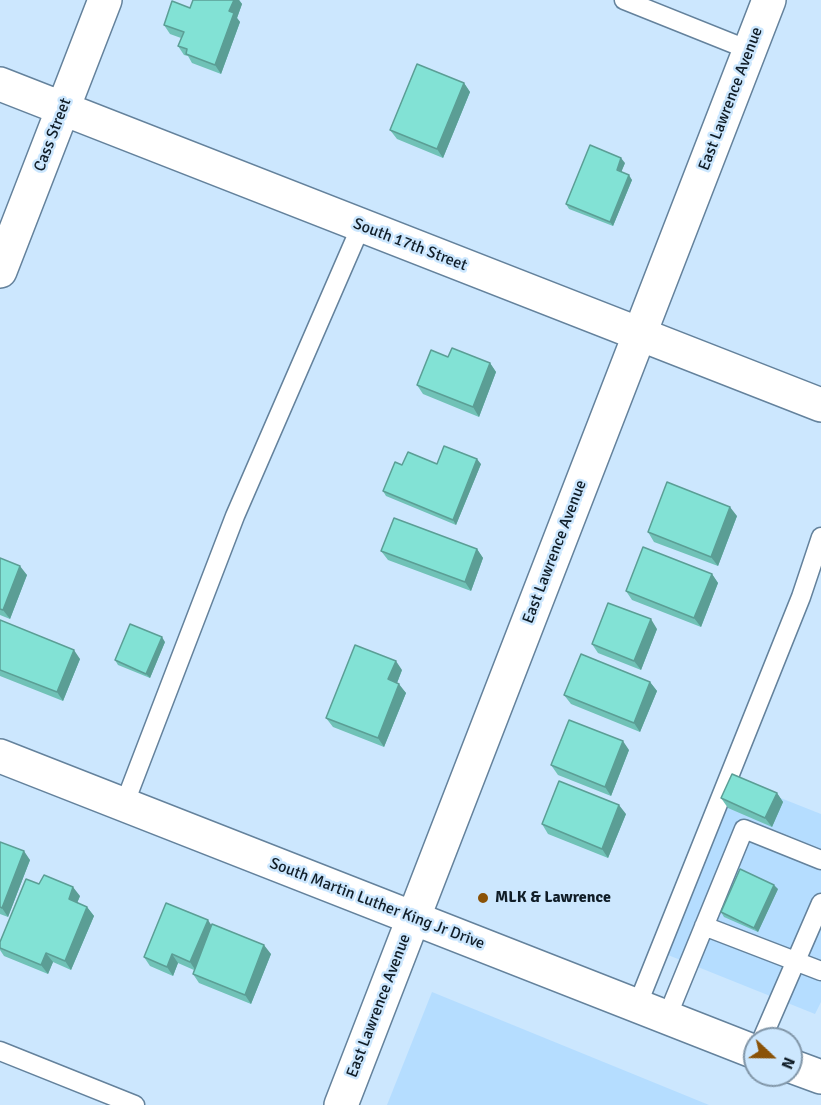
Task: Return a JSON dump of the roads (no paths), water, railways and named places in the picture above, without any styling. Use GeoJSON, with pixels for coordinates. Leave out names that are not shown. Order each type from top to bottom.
{"type":"FeatureCollection","features":[{"type":"Feature","properties":{"kind":"street","name":"Cass Street"},"geometry":{"type":"LineString","coordinates":[[0,271],[105,0]]}},
{"type":"Feature","properties":{"kind":"street","name":"East Lawrence Avenue"},"geometry":{"type":"LineString","coordinates":[[341,1105],[769,0]]}},
{"type":"Feature","properties":{"kind":"street","name":"South 17th Street"},"geometry":{"type":"LineString","coordinates":[[0,84],[821,405]]}},
{"type":"Feature","properties":{"kind":"street","name":"South Martin Luther King Jr Drive"},"geometry":{"type":"LineString","coordinates":[[0,756],[743,1047]]}},
{"type":"Feature","properties":{"kind":"street"},"geometry":{"type":"LineString","coordinates":[[803,1070],[821,1077]]}},
{"type":"Feature","properties":{"kind":"lane"},"geometry":{"type":"LineString","coordinates":[[624,0],[749,50]]}},
{"type":"Feature","properties":{"kind":"lane"},"geometry":{"type":"LineString","coordinates":[[124,805],[235,516],[362,226]]}},
{"type":"Feature","properties":{"kind":"lane"},"geometry":{"type":"LineString","coordinates":[[652,1012],[821,537]]}},
{"type":"Feature","properties":{"kind":"lane"},"geometry":{"type":"LineString","coordinates":[[652,1012],[704,926],[744,829],[821,860]]}},
{"type":"Feature","properties":{"kind":"lane"},"geometry":{"type":"LineString","coordinates":[[767,1027],[821,903]]}},
{"type":"Feature","properties":{"kind":"lane"},"geometry":{"type":"LineString","coordinates":[[704,926],[821,970]]}},
{"type":"Feature","properties":{"kind":"lane"},"geometry":{"type":"LineString","coordinates":[[0,1051],[135,1105]]}},
{"type":"Feature","properties":{"kind":"place","name":"MLK & Lawrence"},"geometry":{"type":"Point","coordinates":[483,898]}}]}
